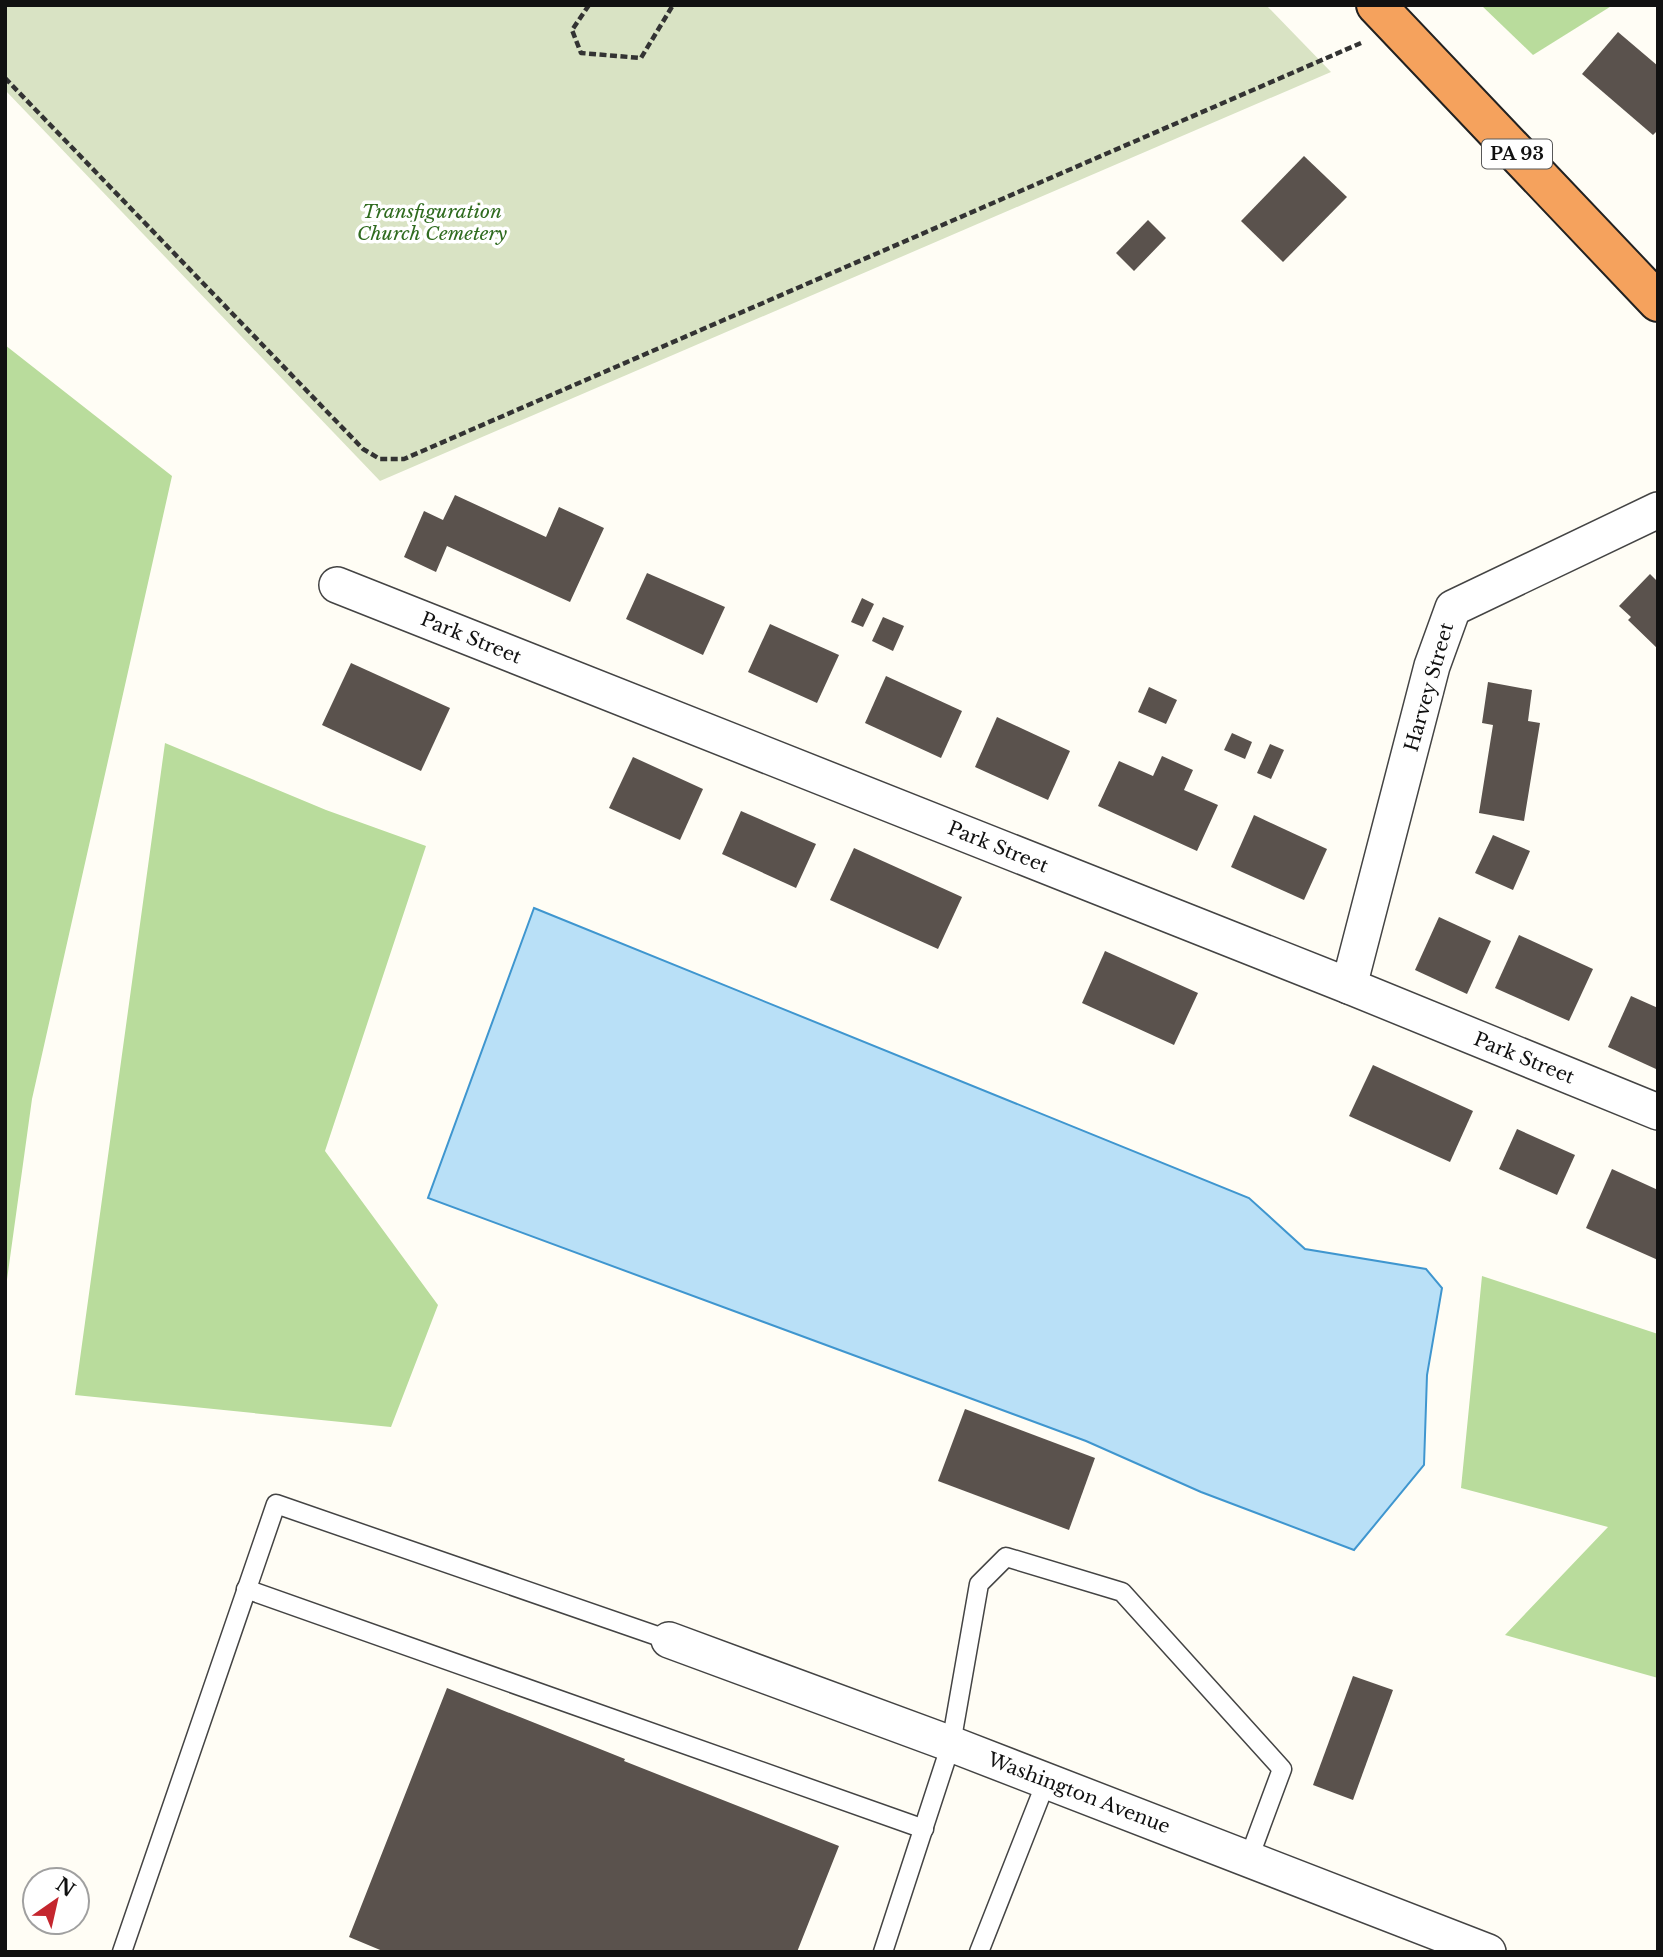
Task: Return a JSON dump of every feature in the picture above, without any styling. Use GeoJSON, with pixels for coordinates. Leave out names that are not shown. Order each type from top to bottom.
{"type":"FeatureCollection","features":[{"type":"Feature","properties":{"kind":"highway","name":"PA 93"},"geometry":{"type":"LineString","coordinates":[[1387,16],[1658,302]]}},
{"type":"Feature","properties":{"kind":"street","name":"Harvey Street"},"geometry":{"type":"LineString","coordinates":[[1349,986],[1432,667],[1453,608],[1658,510]]}},
{"type":"Feature","properties":{"kind":"street","name":"Park Street"},"geometry":{"type":"LineString","coordinates":[[337,585],[1349,986],[1658,1112]]}},
{"type":"Feature","properties":{"kind":"street","name":"Washington Avenue"},"geometry":{"type":"LineString","coordinates":[[670,1640],[1250,1858],[1488,1952]]}},
{"type":"Feature","properties":{"kind":"lane"},"geometry":{"type":"LineString","coordinates":[[122,1952],[275,1504],[670,1640]]}},
{"type":"Feature","properties":{"kind":"lane"},"geometry":{"type":"LineString","coordinates":[[883,1952],[951,1744],[979,1584],[1006,1557],[1122,1592],[1282,1769],[1250,1858]]}},
{"type":"Feature","properties":{"kind":"lane"},"geometry":{"type":"LineString","coordinates":[[246,1589],[924,1829]]}},
{"type":"Feature","properties":{"kind":"lane"},"geometry":{"type":"LineString","coordinates":[[979,1952],[1046,1782]]}},
{"type":"Feature","properties":{"kind":"path"},"geometry":{"type":"LineString","coordinates":[[589,5],[572,30],[581,54],[641,58],[673,5]]}},
{"type":"Feature","properties":{"kind":"path"},"geometry":{"type":"LineString","coordinates":[[5,78],[363,449],[380,459],[404,459],[1387,16]]}},
{"type":"Feature","properties":{"kind":"green space","name":"Transfiguration Church Cemetery"},"geometry":{"type":"Polygon","coordinates":[[[5,5],[1266,5],[1331,72],[380,481],[5,90],[5,5]]]}},
{"type":"Feature","properties":{"kind":"green space"},"geometry":{"type":"Polygon","coordinates":[[[1481,5],[1613,5],[1533,55],[1481,5]]]}},
{"type":"Feature","properties":{"kind":"green space"},"geometry":{"type":"Polygon","coordinates":[[[5,345],[172,476],[32,1099],[5,1294],[5,345]]]}},
{"type":"Feature","properties":{"kind":"green space"},"geometry":{"type":"Polygon","coordinates":[[[165,743],[326,810],[426,846],[325,1151],[438,1305],[391,1427],[75,1395],[165,743]]]}},
{"type":"Feature","properties":{"kind":"green space"},"geometry":{"type":"Polygon","coordinates":[[[1482,1276],[1658,1334],[1658,1678],[1505,1635],[1608,1527],[1461,1488],[1482,1276]]]}},
{"type":"Feature","properties":{"kind":"water"},"geometry":{"type":"Polygon","coordinates":[[[534,908],[1249,1198],[1305,1249],[1426,1269],[1442,1288],[1427,1375],[1424,1465],[1354,1550],[1201,1492],[1086,1441],[428,1198],[534,908]]]}},
{"type":"Feature","properties":{"kind":"building"},"geometry":{"type":"Polygon","coordinates":[[[1618,32],[1658,66],[1658,130],[1653,135],[1582,74],[1618,32]]]}},
{"type":"Feature","properties":{"kind":"building"},"geometry":{"type":"Polygon","coordinates":[[[1304,156],[1347,197],[1283,262],[1241,221],[1304,156]]]}},
{"type":"Feature","properties":{"kind":"building"},"geometry":{"type":"Polygon","coordinates":[[[1148,220],[1166,238],[1134,271],[1116,253],[1148,220]]]}},
{"type":"Feature","properties":{"kind":"building"},"geometry":{"type":"Polygon","coordinates":[[[455,495],[546,537],[559,507],[604,528],[570,602],[447,546],[436,572],[404,557],[424,511],[443,520],[455,495]]]}},
{"type":"Feature","properties":{"kind":"building"},"geometry":{"type":"Polygon","coordinates":[[[647,573],[725,607],[703,655],[626,619],[647,573]]]}},
{"type":"Feature","properties":{"kind":"building"},"geometry":{"type":"Polygon","coordinates":[[[1650,574],[1658,582],[1658,649],[1628,620],[1631,617],[1619,606],[1650,574]]]}},
{"type":"Feature","properties":{"kind":"building"},"geometry":{"type":"Polygon","coordinates":[[[862,598],[874,604],[863,627],[851,622],[862,598]]]}},
{"type":"Feature","properties":{"kind":"building"},"geometry":{"type":"Polygon","coordinates":[[[883,617],[904,626],[893,651],[872,641],[883,617]]]}},
{"type":"Feature","properties":{"kind":"building"},"geometry":{"type":"Polygon","coordinates":[[[770,624],[839,655],[817,703],[748,672],[770,624]]]}},
{"type":"Feature","properties":{"kind":"building"},"geometry":{"type":"Polygon","coordinates":[[[351,663],[450,708],[421,771],[322,725],[351,663]]]}},
{"type":"Feature","properties":{"kind":"building"},"geometry":{"type":"Polygon","coordinates":[[[886,676],[962,711],[941,758],[865,723],[886,676]]]}},
{"type":"Feature","properties":{"kind":"building"},"geometry":{"type":"Polygon","coordinates":[[[1488,682],[1532,690],[1528,721],[1540,723],[1524,821],[1479,813],[1493,725],[1482,723],[1488,682]]]}},
{"type":"Feature","properties":{"kind":"building"},"geometry":{"type":"Polygon","coordinates":[[[1149,687],[1177,700],[1166,724],[1138,712],[1149,687]]]}},
{"type":"Feature","properties":{"kind":"building"},"geometry":{"type":"Polygon","coordinates":[[[997,717],[1070,751],[1048,800],[975,767],[997,717]]]}},
{"type":"Feature","properties":{"kind":"building"},"geometry":{"type":"Polygon","coordinates":[[[1232,733],[1252,742],[1245,759],[1224,750],[1232,733]]]}},
{"type":"Feature","properties":{"kind":"building"},"geometry":{"type":"Polygon","coordinates":[[[1270,744],[1284,750],[1271,779],[1257,773],[1270,744]]]}},
{"type":"Feature","properties":{"kind":"building"},"geometry":{"type":"Polygon","coordinates":[[[1162,756],[1193,770],[1184,790],[1218,805],[1197,851],[1098,806],[1119,761],[1153,776],[1162,756]]]}},
{"type":"Feature","properties":{"kind":"building"},"geometry":{"type":"Polygon","coordinates":[[[633,757],[703,789],[680,840],[609,808],[633,757]]]}},
{"type":"Feature","properties":{"kind":"building"},"geometry":{"type":"Polygon","coordinates":[[[741,811],[816,844],[796,888],[722,854],[741,811]]]}},
{"type":"Feature","properties":{"kind":"building"},"geometry":{"type":"Polygon","coordinates":[[[1254,815],[1327,849],[1304,900],[1231,867],[1254,815]]]}},
{"type":"Feature","properties":{"kind":"building"},"geometry":{"type":"Polygon","coordinates":[[[1493,835],[1530,851],[1513,890],[1475,873],[1493,835]]]}},
{"type":"Feature","properties":{"kind":"building"},"geometry":{"type":"Polygon","coordinates":[[[854,848],[962,897],[938,949],[830,900],[854,848]]]}},
{"type":"Feature","properties":{"kind":"building"},"geometry":{"type":"Polygon","coordinates":[[[1439,917],[1491,941],[1467,994],[1415,970],[1439,917]]]}},
{"type":"Feature","properties":{"kind":"building"},"geometry":{"type":"Polygon","coordinates":[[[1519,935],[1593,969],[1569,1021],[1495,988],[1519,935]]]}},
{"type":"Feature","properties":{"kind":"building"},"geometry":{"type":"Polygon","coordinates":[[[1105,951],[1198,993],[1174,1045],[1082,1003],[1105,951]]]}},
{"type":"Feature","properties":{"kind":"building"},"geometry":{"type":"Polygon","coordinates":[[[1631,996],[1658,1008],[1656,1069],[1608,1047],[1631,996]]]}},
{"type":"Feature","properties":{"kind":"building"},"geometry":{"type":"Polygon","coordinates":[[[1373,1065],[1473,1111],[1450,1162],[1349,1116],[1373,1065]]]}},
{"type":"Feature","properties":{"kind":"building"},"geometry":{"type":"Polygon","coordinates":[[[1517,1129],[1575,1155],[1557,1195],[1499,1169],[1517,1129]]]}},
{"type":"Feature","properties":{"kind":"building"},"geometry":{"type":"Polygon","coordinates":[[[1612,1169],[1658,1190],[1658,1260],[1586,1228],[1612,1169]]]}},
{"type":"Feature","properties":{"kind":"building"},"geometry":{"type":"Polygon","coordinates":[[[965,1409],[1095,1458],[1069,1530],[938,1481],[965,1409]]]}},
{"type":"Feature","properties":{"kind":"building"},"geometry":{"type":"Polygon","coordinates":[[[1353,1676],[1393,1690],[1353,1800],[1313,1785],[1353,1676]]]}},
{"type":"Feature","properties":{"kind":"building"},"geometry":{"type":"Polygon","coordinates":[[[447,1688],[839,1846],[797,1952],[385,1952],[349,1937],[447,1688]]]}}]}
